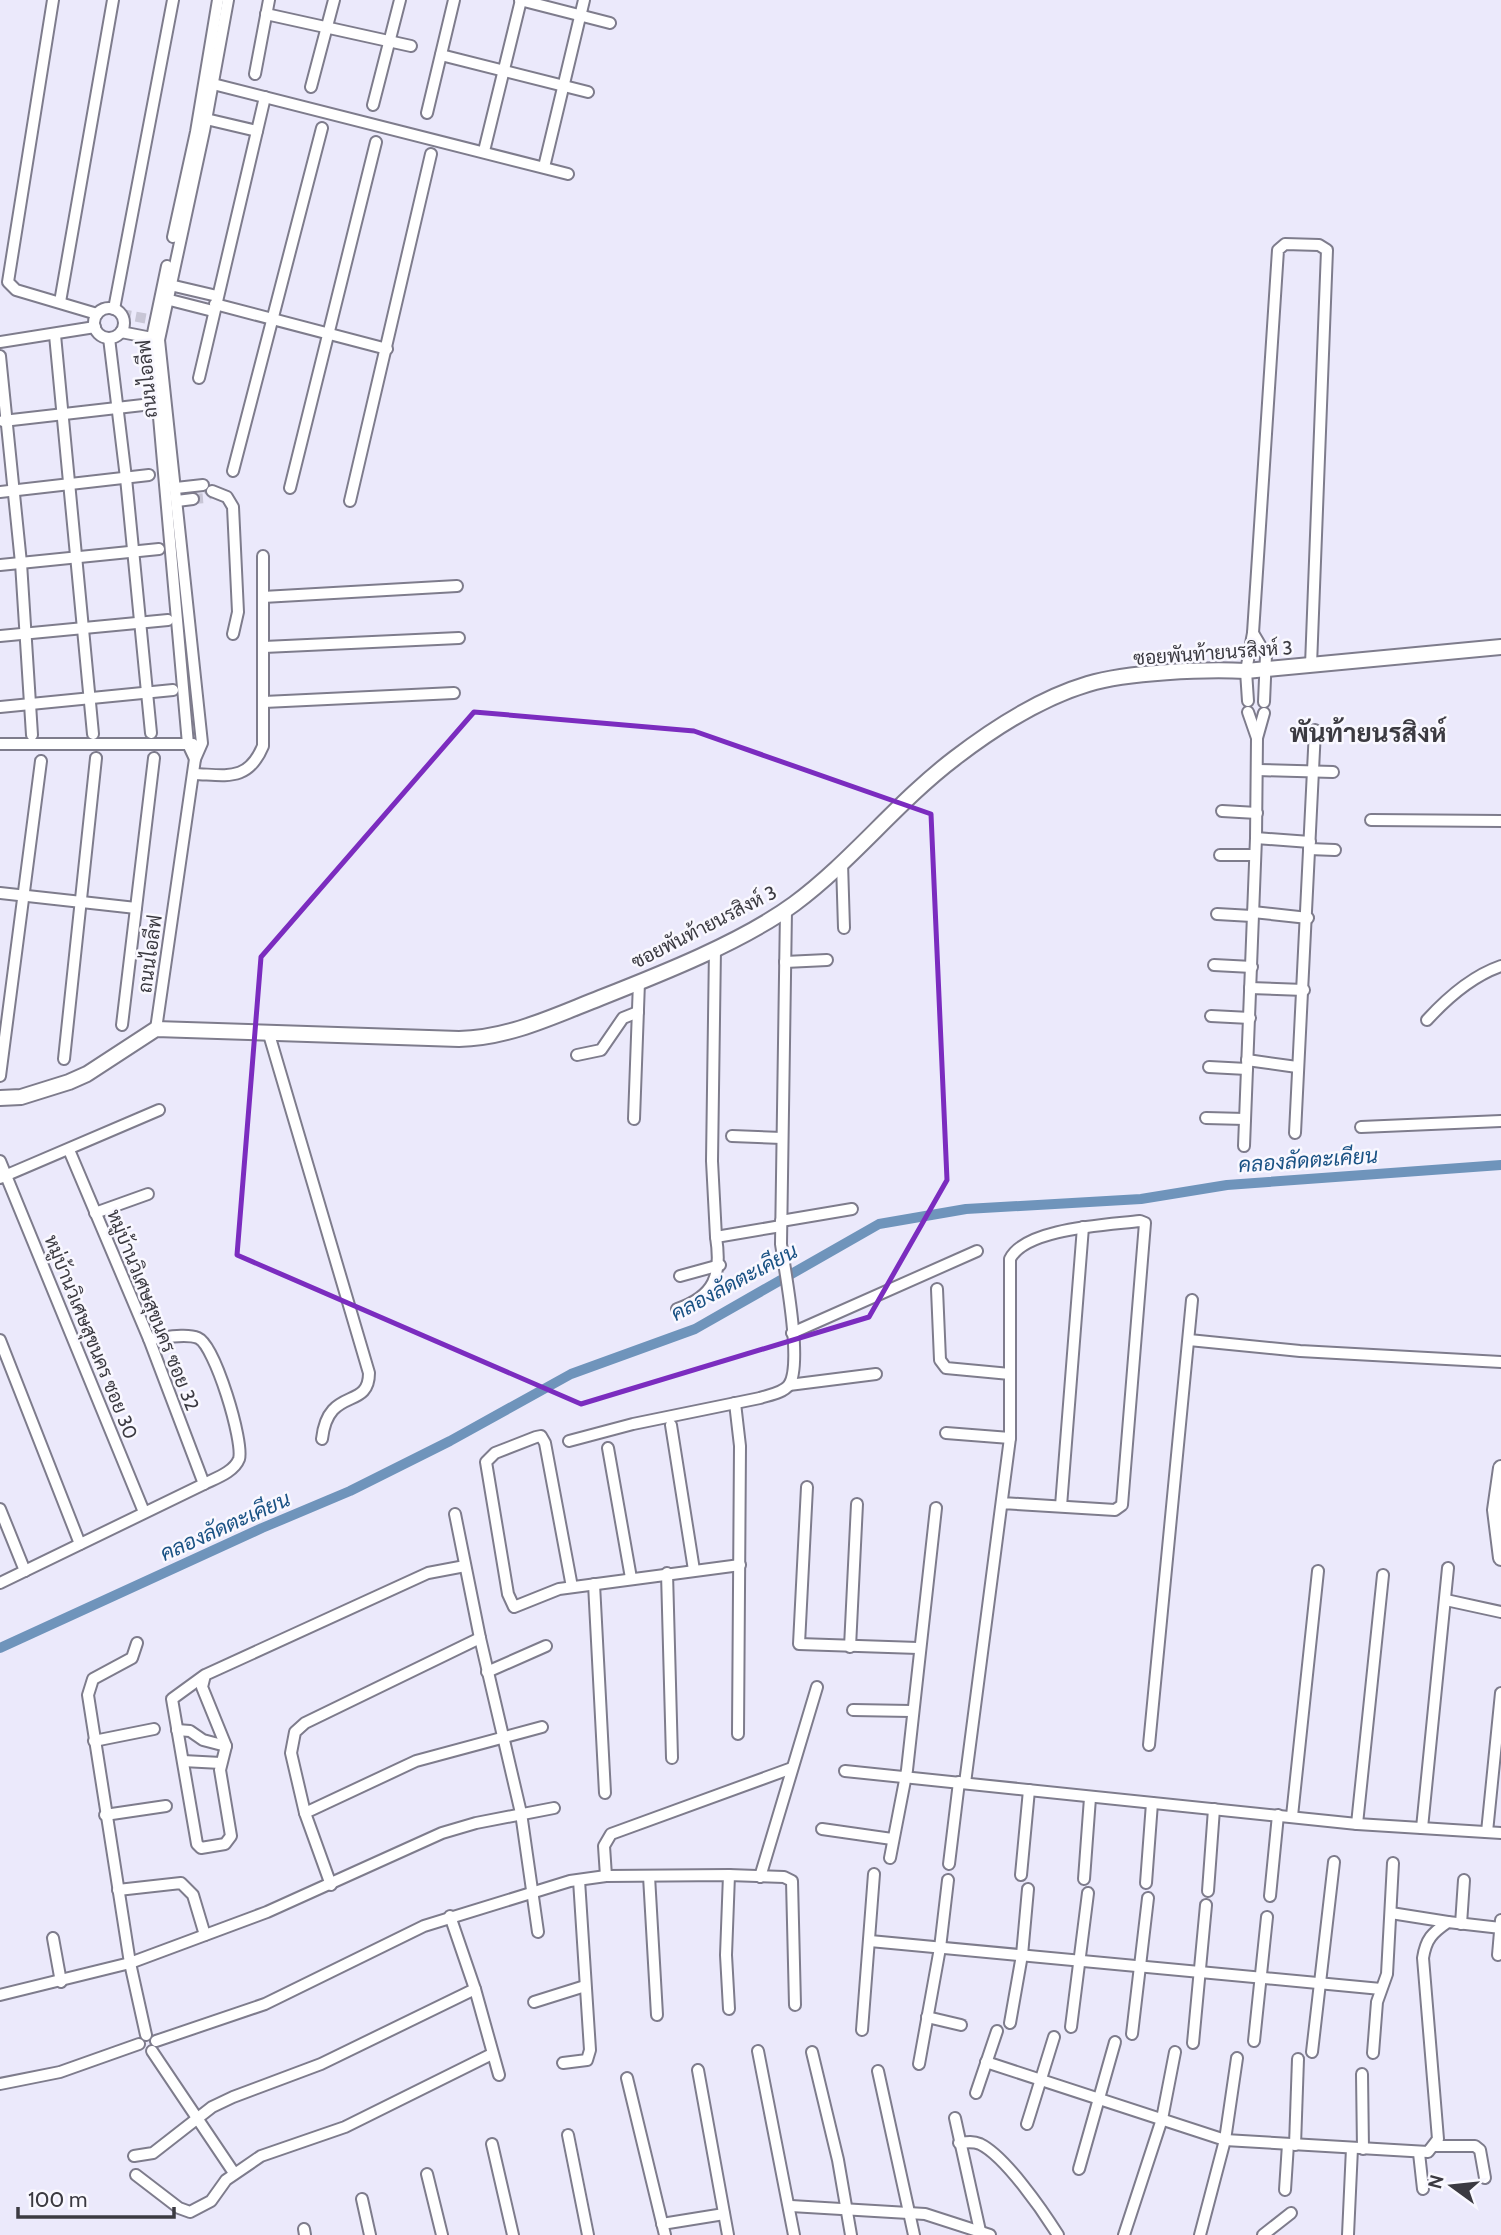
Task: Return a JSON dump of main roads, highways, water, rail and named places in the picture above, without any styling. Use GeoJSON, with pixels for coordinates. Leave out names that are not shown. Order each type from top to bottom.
{"type":"FeatureCollection","features":[{"type":"Feature","properties":{"kind":"waterway","name":"คลองลัดตะเคียน"},"geometry":{"type":"LineString","coordinates":[[0,1648],[262,1528],[350,1491],[450,1441],[571,1374],[695,1329],[879,1224],[966,1209],[1141,1199],[1227,1185],[1501,1165]]}},
{"type":"Feature","properties":{"kind":"tunnel"},"geometry":{"type":"LineString","coordinates":[[121,314],[154,320]]}},
{"type":"Feature","properties":{"kind":"tunnel"},"geometry":{"type":"LineString","coordinates":[[193,499],[205,498],[212,491],[205,487]]}},
{"type":"Feature","properties":{"kind":"district","name":"พันท้ายนรสิงห์"},"geometry":{"type":"Point","coordinates":[1368,733]}}]}
